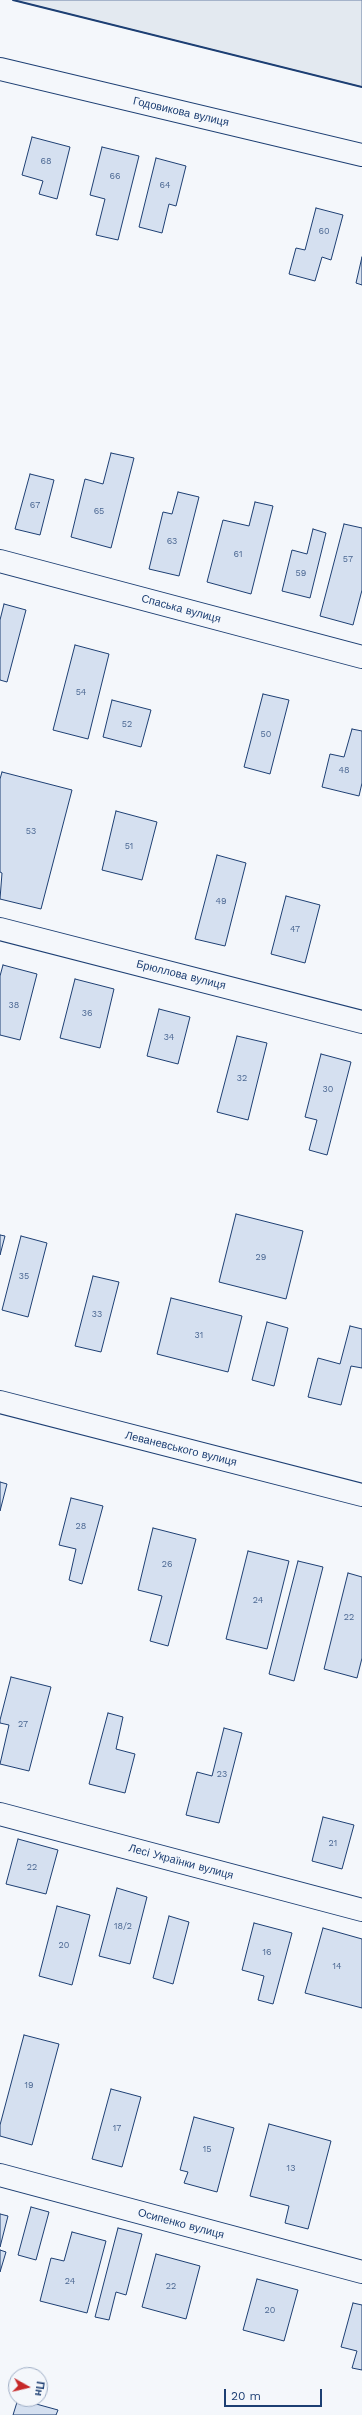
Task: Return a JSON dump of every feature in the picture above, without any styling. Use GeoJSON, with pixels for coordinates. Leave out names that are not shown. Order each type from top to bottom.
{"type":"FeatureCollection","features":[{"type":"Feature","properties":{"kind":"street","name":"Годовикова вулиця"},"geometry":{"type":"LineString","coordinates":[[0,70],[362,155]]}},
{"type":"Feature","properties":{"kind":"street","name":"Спаська вулиця"},"geometry":{"type":"LineString","coordinates":[[0,561],[362,657]]}},
{"type":"Feature","properties":{"kind":"street","name":"Брюллова вулиця"},"geometry":{"type":"LineString","coordinates":[[0,929],[362,1022]]}},
{"type":"Feature","properties":{"kind":"street","name":"Леваневського вулиця"},"geometry":{"type":"LineString","coordinates":[[0,1402],[362,1495]]}},
{"type":"Feature","properties":{"kind":"street","name":"Лесі Українки вулиця"},"geometry":{"type":"LineString","coordinates":[[0,1814],[362,1910]]}},
{"type":"Feature","properties":{"kind":"street","name":"Осипенко вулиця"},"geometry":{"type":"LineString","coordinates":[[0,2175],[362,2272]]}},
{"type":"Feature","properties":{"kind":"shaded area"},"geometry":{"type":"Polygon","coordinates":[[[13,0],[362,0],[362,87],[13,0]]]}},
{"type":"Feature","properties":{"kind":"building"},"geometry":{"type":"Polygon","coordinates":[[[32,137],[70,147],[57,199],[39,194],[43,181],[22,175],[32,137]]]}},
{"type":"Feature","properties":{"kind":"building"},"geometry":{"type":"Polygon","coordinates":[[[102,147],[139,156],[118,240],[96,235],[105,199],[90,195],[102,147]]]}},
{"type":"Feature","properties":{"kind":"building"},"geometry":{"type":"Polygon","coordinates":[[[156,158],[186,166],[176,206],[169,204],[162,233],[139,227],[156,158]]]}},
{"type":"Feature","properties":{"kind":"building"},"geometry":{"type":"Polygon","coordinates":[[[316,208],[343,215],[331,260],[322,257],[315,281],[289,274],[296,248],[305,250],[316,208]]]}},
{"type":"Feature","properties":{"kind":"building"},"geometry":{"type":"Polygon","coordinates":[[[362,257],[362,285],[356,283],[362,257]]]}},
{"type":"Feature","properties":{"kind":"building"},"geometry":{"type":"Polygon","coordinates":[[[111,453],[134,458],[111,548],[71,537],[85,479],[103,484],[111,453]]]}},
{"type":"Feature","properties":{"kind":"building"},"geometry":{"type":"Polygon","coordinates":[[[30,474],[54,480],[40,535],[15,529],[30,474]]]}},
{"type":"Feature","properties":{"kind":"building"},"geometry":{"type":"Polygon","coordinates":[[[178,492],[199,497],[179,576],[149,569],[163,512],[172,514],[178,492]]]}},
{"type":"Feature","properties":{"kind":"building"},"geometry":{"type":"Polygon","coordinates":[[[255,502],[273,506],[251,594],[207,582],[223,520],[249,526],[255,502]]]}},
{"type":"Feature","properties":{"kind":"building"},"geometry":{"type":"Polygon","coordinates":[[[344,524],[362,528],[362,590],[353,625],[320,616],[344,524]]]}},
{"type":"Feature","properties":{"kind":"building"},"geometry":{"type":"Polygon","coordinates":[[[313,529],[326,533],[310,598],[282,591],[292,550],[307,554],[313,529]]]}},
{"type":"Feature","properties":{"kind":"building"},"geometry":{"type":"Polygon","coordinates":[[[4,604],[26,610],[7,682],[0,680],[0,620],[4,604]]]}},
{"type":"Feature","properties":{"kind":"building"},"geometry":{"type":"Polygon","coordinates":[[[75,645],[109,654],[88,739],[53,730],[75,645]]]}},
{"type":"Feature","properties":{"kind":"building"},"geometry":{"type":"Polygon","coordinates":[[[263,694],[289,700],[270,774],[244,767],[263,694]]]}},
{"type":"Feature","properties":{"kind":"building"},"geometry":{"type":"Polygon","coordinates":[[[112,700],[151,710],[141,747],[103,737],[112,700]]]}},
{"type":"Feature","properties":{"kind":"building"},"geometry":{"type":"Polygon","coordinates":[[[352,729],[362,731],[362,783],[359,796],[322,787],[330,754],[344,757],[352,729]]]}},
{"type":"Feature","properties":{"kind":"building"},"geometry":{"type":"Polygon","coordinates":[[[2,772],[72,790],[41,909],[0,899],[2,873],[0,872],[0,779],[2,772]]]}},
{"type":"Feature","properties":{"kind":"building"},"geometry":{"type":"Polygon","coordinates":[[[116,811],[157,822],[142,880],[102,870],[116,811]]]}},
{"type":"Feature","properties":{"kind":"building"},"geometry":{"type":"Polygon","coordinates":[[[217,855],[246,863],[225,946],[195,939],[217,855]]]}},
{"type":"Feature","properties":{"kind":"building"},"geometry":{"type":"Polygon","coordinates":[[[286,896],[320,905],[305,963],[271,954],[286,896]]]}},
{"type":"Feature","properties":{"kind":"building"},"geometry":{"type":"Polygon","coordinates":[[[3,965],[37,974],[20,1040],[0,1035],[0,976],[3,965]]]}},
{"type":"Feature","properties":{"kind":"building"},"geometry":{"type":"Polygon","coordinates":[[[75,979],[114,989],[100,1048],[60,1038],[75,979]]]}},
{"type":"Feature","properties":{"kind":"building"},"geometry":{"type":"Polygon","coordinates":[[[159,1009],[190,1017],[178,1064],[147,1056],[159,1009]]]}},
{"type":"Feature","properties":{"kind":"building"},"geometry":{"type":"Polygon","coordinates":[[[237,1036],[267,1043],[248,1120],[217,1112],[237,1036]]]}},
{"type":"Feature","properties":{"kind":"building"},"geometry":{"type":"Polygon","coordinates":[[[321,1054],[351,1062],[327,1155],[309,1150],[317,1120],[305,1117],[321,1054]]]}},
{"type":"Feature","properties":{"kind":"building"},"geometry":{"type":"Polygon","coordinates":[[[236,1214],[303,1231],[286,1299],[219,1282],[236,1214]]]}},
{"type":"Feature","properties":{"kind":"building"},"geometry":{"type":"Polygon","coordinates":[[[0,1235],[5,1236],[0,1255],[0,1235]]]}},
{"type":"Feature","properties":{"kind":"building"},"geometry":{"type":"Polygon","coordinates":[[[21,1236],[47,1243],[28,1317],[2,1310],[21,1236]]]}},
{"type":"Feature","properties":{"kind":"building"},"geometry":{"type":"Polygon","coordinates":[[[93,1276],[119,1282],[101,1352],[75,1346],[93,1276]]]}},
{"type":"Feature","properties":{"kind":"building"},"geometry":{"type":"Polygon","coordinates":[[[171,1298],[242,1316],[228,1372],[157,1354],[171,1298]]]}},
{"type":"Feature","properties":{"kind":"building"},"geometry":{"type":"Polygon","coordinates":[[[267,1322],[288,1328],[274,1386],[252,1380],[267,1322]]]}},
{"type":"Feature","properties":{"kind":"building"},"geometry":{"type":"Polygon","coordinates":[[[350,1326],[362,1329],[362,1368],[351,1366],[341,1405],[308,1397],[318,1358],[340,1364],[350,1326]]]}},
{"type":"Feature","properties":{"kind":"building"},"geometry":{"type":"Polygon","coordinates":[[[0,1482],[7,1484],[0,1511],[0,1482]]]}},
{"type":"Feature","properties":{"kind":"building"},"geometry":{"type":"Polygon","coordinates":[[[71,1498],[103,1506],[82,1584],[69,1580],[76,1549],[59,1545],[71,1498]]]}},
{"type":"Feature","properties":{"kind":"building"},"geometry":{"type":"Polygon","coordinates":[[[153,1528],[196,1539],[168,1646],[150,1641],[162,1596],[138,1590],[153,1528]]]}},
{"type":"Feature","properties":{"kind":"building"},"geometry":{"type":"Polygon","coordinates":[[[248,1551],[289,1561],[267,1649],[226,1639],[248,1551]]]}},
{"type":"Feature","properties":{"kind":"building"},"geometry":{"type":"Polygon","coordinates":[[[298,1561],[323,1567],[294,1681],[269,1674],[298,1561]]]}},
{"type":"Feature","properties":{"kind":"building"},"geometry":{"type":"Polygon","coordinates":[[[348,1573],[362,1577],[362,1658],[357,1678],[324,1669],[348,1573]]]}},
{"type":"Feature","properties":{"kind":"building"},"geometry":{"type":"Polygon","coordinates":[[[11,1677],[51,1687],[29,1771],[0,1764],[9,1725],[0,1723],[0,1720],[11,1677]]]}},
{"type":"Feature","properties":{"kind":"building"},"geometry":{"type":"Polygon","coordinates":[[[108,1713],[123,1717],[116,1749],[135,1754],[125,1793],[89,1784],[108,1713]]]}},
{"type":"Feature","properties":{"kind":"building"},"geometry":{"type":"Polygon","coordinates":[[[224,1728],[242,1733],[219,1823],[186,1815],[197,1772],[212,1776],[224,1728]]]}},
{"type":"Feature","properties":{"kind":"building"},"geometry":{"type":"Polygon","coordinates":[[[323,1817],[354,1825],[342,1869],[312,1861],[323,1817]]]}},
{"type":"Feature","properties":{"kind":"building"},"geometry":{"type":"Polygon","coordinates":[[[18,1839],[58,1850],[46,1894],[6,1884],[18,1839]]]}},
{"type":"Feature","properties":{"kind":"building"},"geometry":{"type":"Polygon","coordinates":[[[117,1888],[147,1897],[130,1964],[99,1956],[117,1888]]]}},
{"type":"Feature","properties":{"kind":"building"},"geometry":{"type":"Polygon","coordinates":[[[57,1906],[90,1915],[72,1985],[39,1976],[57,1906]]]}},
{"type":"Feature","properties":{"kind":"building"},"geometry":{"type":"Polygon","coordinates":[[[169,1916],[189,1922],[173,1984],[153,1978],[169,1916]]]}},
{"type":"Feature","properties":{"kind":"building"},"geometry":{"type":"Polygon","coordinates":[[[254,1923],[292,1933],[273,2004],[258,2000],[264,1976],[242,1970],[254,1923]]]}},
{"type":"Feature","properties":{"kind":"building"},"geometry":{"type":"Polygon","coordinates":[[[323,1928],[362,1939],[362,2008],[305,1993],[323,1928]]]}},
{"type":"Feature","properties":{"kind":"building"},"geometry":{"type":"Polygon","coordinates":[[[24,2035],[59,2044],[32,2145],[0,2136],[0,2125],[24,2035]]]}},
{"type":"Feature","properties":{"kind":"building"},"geometry":{"type":"Polygon","coordinates":[[[111,2089],[141,2097],[122,2167],[92,2159],[111,2089]]]}},
{"type":"Feature","properties":{"kind":"building"},"geometry":{"type":"Polygon","coordinates":[[[194,2117],[234,2128],[217,2192],[184,2183],[188,2172],[180,2170],[194,2117]]]}},
{"type":"Feature","properties":{"kind":"building"},"geometry":{"type":"Polygon","coordinates":[[[269,2124],[331,2141],[308,2229],[285,2223],[289,2206],[250,2196],[269,2124]]]}},
{"type":"Feature","properties":{"kind":"building"},"geometry":{"type":"Polygon","coordinates":[[[31,2207],[49,2212],[36,2260],[18,2255],[31,2207]]]}},
{"type":"Feature","properties":{"kind":"building"},"geometry":{"type":"Polygon","coordinates":[[[0,2214],[8,2216],[0,2247],[0,2214]]]}},
{"type":"Feature","properties":{"kind":"building"},"geometry":{"type":"Polygon","coordinates":[[[118,2228],[142,2234],[126,2295],[116,2292],[109,2320],[95,2317],[118,2228]]]}},
{"type":"Feature","properties":{"kind":"building"},"geometry":{"type":"Polygon","coordinates":[[[72,2232],[106,2241],[87,2313],[40,2301],[51,2258],[64,2261],[72,2232]]]}},
{"type":"Feature","properties":{"kind":"building"},"geometry":{"type":"Polygon","coordinates":[[[0,2250],[6,2252],[0,2272],[0,2250]]]}},
{"type":"Feature","properties":{"kind":"building"},"geometry":{"type":"Polygon","coordinates":[[[156,2254],[200,2266],[186,2319],[142,2307],[156,2254]]]}},
{"type":"Feature","properties":{"kind":"building"},"geometry":{"type":"Polygon","coordinates":[[[257,2279],[298,2290],[284,2341],[243,2330],[257,2279]]]}},
{"type":"Feature","properties":{"kind":"building"},"geometry":{"type":"Polygon","coordinates":[[[353,2303],[362,2305],[362,2370],[352,2368],[357,2351],[341,2347],[353,2303]]]}},
{"type":"Feature","properties":{"kind":"building"},"geometry":{"type":"Polygon","coordinates":[[[16,2407],[47,2407],[58,2410],[56,2415],[13,2415],[16,2407]]]}},
{"type":"Feature","properties":{"kind":"wall"},"geometry":{"type":"LineString","coordinates":[[13,0],[362,87]]}}]}
